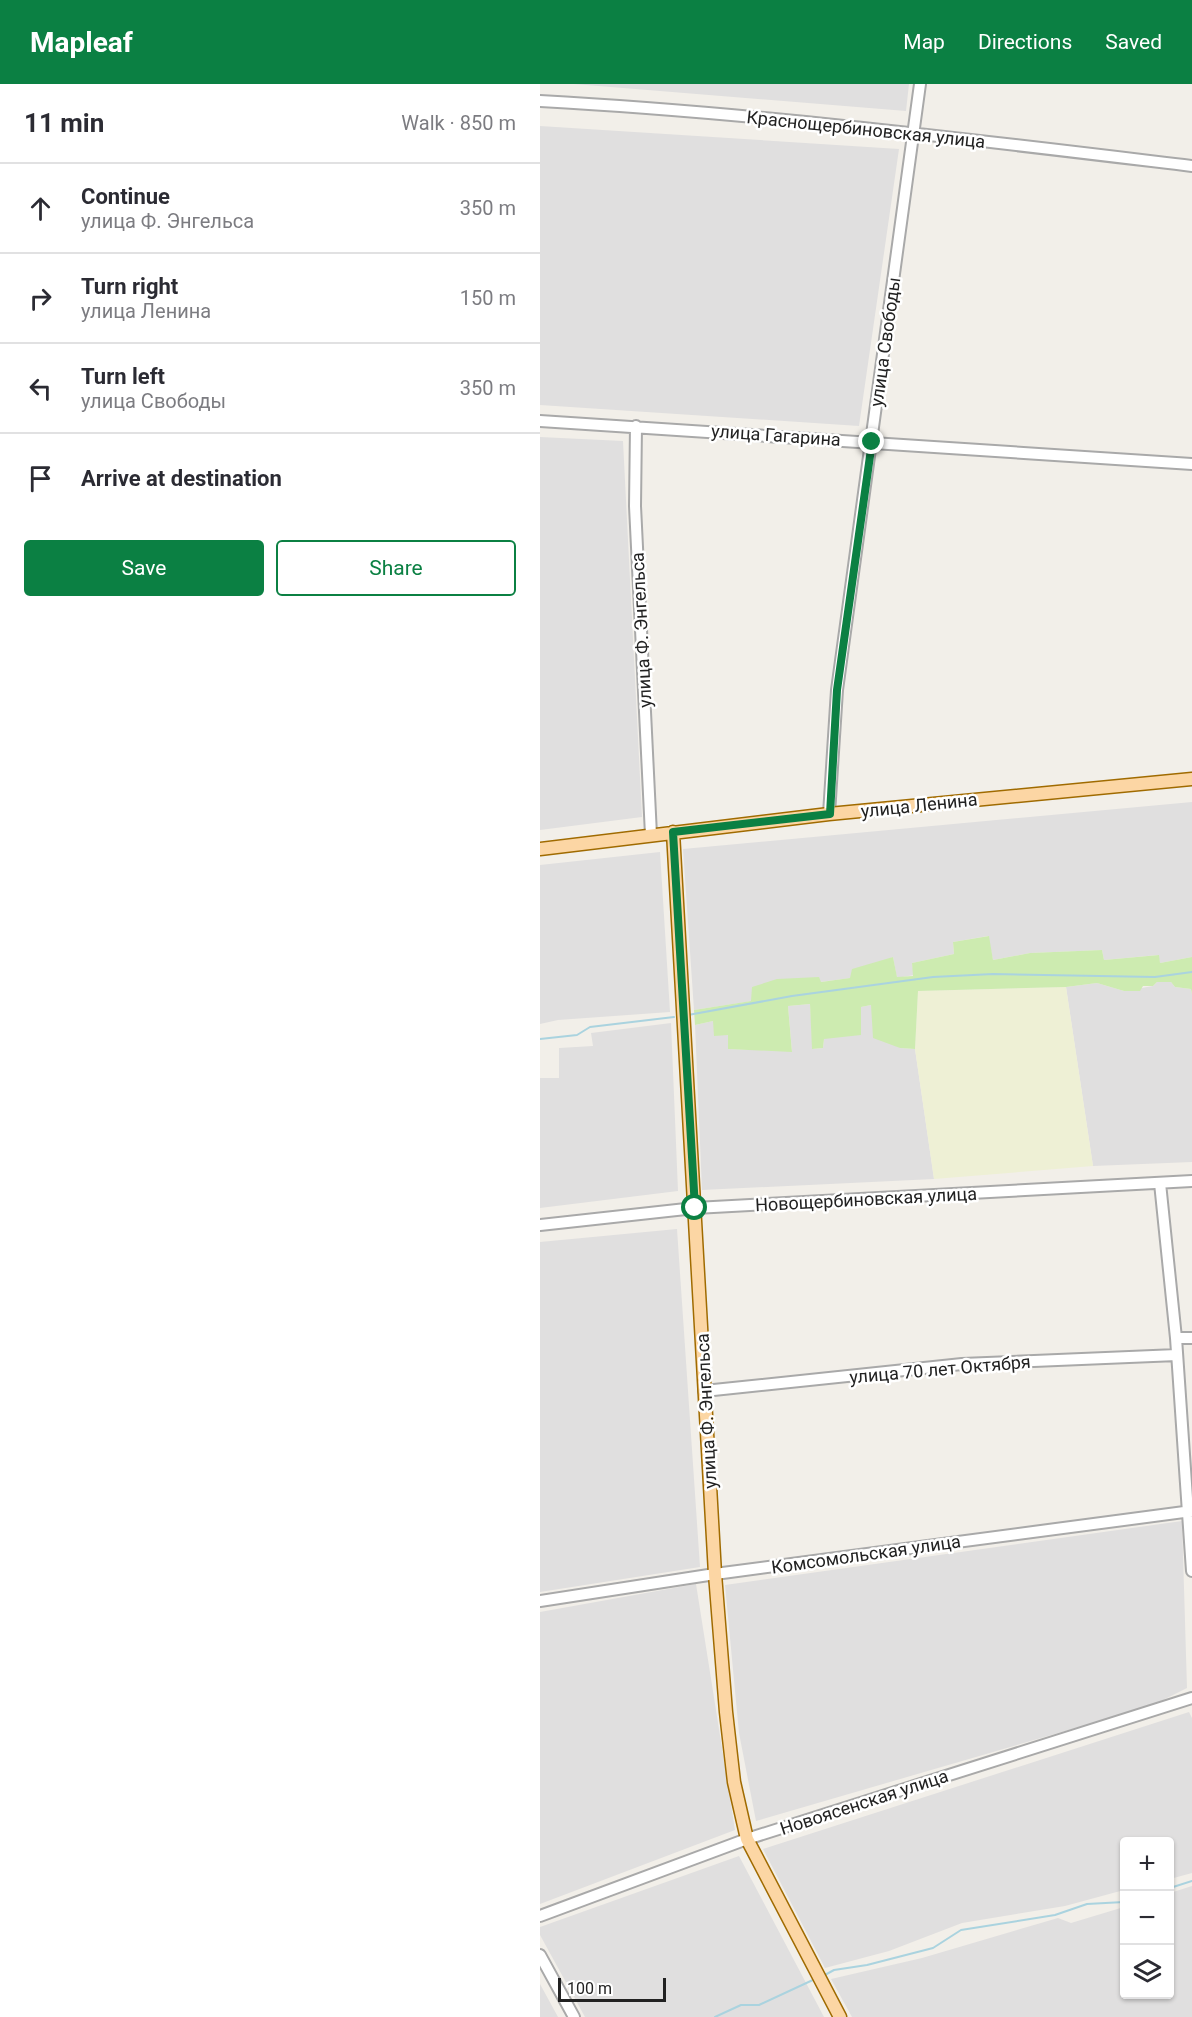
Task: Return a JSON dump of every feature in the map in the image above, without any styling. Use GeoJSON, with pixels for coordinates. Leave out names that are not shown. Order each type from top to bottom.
{"type":"FeatureCollection","features":[{"type":"Feature","properties":{"kind":"main road","name":"улица Ленина"},"geometry":{"type":"LineString","coordinates":[[540,849],[830,814],[1192,779]]}},
{"type":"Feature","properties":{"kind":"main road","name":"улица Ф. Энгельса"},"geometry":{"type":"LineString","coordinates":[[673,832],[715,1574],[734,1782],[747,1839],[840,2017]]}},
{"type":"Feature","properties":{"kind":"street","name":"улица Свободы"},"geometry":{"type":"LineString","coordinates":[[830,814],[837,690],[920,84]]}},
{"type":"Feature","properties":{"kind":"street","name":"Краснощербиновская улица"},"geometry":{"type":"LineString","coordinates":[[540,101],[642,106],[913,132],[1192,166]]}},
{"type":"Feature","properties":{"kind":"street","name":"улица Гагарина"},"geometry":{"type":"LineString","coordinates":[[540,421],[1192,464]]}},
{"type":"Feature","properties":{"kind":"street","name":"улица Ф. Энгельса"},"geometry":{"type":"LineString","coordinates":[[636,426],[635,506],[651,835]]}},
{"type":"Feature","properties":{"kind":"street","name":"Новощербиновская улица"},"geometry":{"type":"LineString","coordinates":[[540,1225],[695,1208],[1192,1181]]}},
{"type":"Feature","properties":{"kind":"street"},"geometry":{"type":"LineString","coordinates":[[1160,1183],[1176,1338],[1190,1511],[1192,1571]]}},
{"type":"Feature","properties":{"kind":"street"},"geometry":{"type":"LineString","coordinates":[[1176,1338],[1192,1338]]}},
{"type":"Feature","properties":{"kind":"street","name":"улица 70 лет Октября"},"geometry":{"type":"LineString","coordinates":[[704,1392],[962,1364],[1177,1355]]}},
{"type":"Feature","properties":{"kind":"street","name":"Комсомольская улица"},"geometry":{"type":"LineString","coordinates":[[540,1601],[715,1574],[1190,1511]]}},
{"type":"Feature","properties":{"kind":"street","name":"Новоясенская улица"},"geometry":{"type":"LineString","coordinates":[[540,1916],[747,1839],[1192,1698]]}},
{"type":"Feature","properties":{"kind":"street"},"geometry":{"type":"LineString","coordinates":[[540,1955],[574,2017]]}},
{"type":"Feature","properties":{"kind":"shaded area"},"geometry":{"type":"Polygon","coordinates":[[[574,84],[909,84],[906,111],[574,84]]]}},
{"type":"Feature","properties":{"kind":"shaded area"},"geometry":{"type":"Polygon","coordinates":[[[540,126],[899,149],[859,426],[540,405],[540,126]]]}},
{"type":"Feature","properties":{"kind":"shaded area"},"geometry":{"type":"Polygon","coordinates":[[[540,437],[623,441],[642,817],[540,830],[540,437]]]}},
{"type":"Feature","properties":{"kind":"shaded area"},"geometry":{"type":"Polygon","coordinates":[[[1192,802],[1192,957],[1160,963],[1158,955],[1104,960],[1102,950],[1030,953],[993,960],[988,936],[953,942],[954,954],[912,963],[914,975],[897,978],[893,957],[851,978],[820,982],[752,1001],[694,1010],[683,849],[1192,802]]]}},
{"type":"Feature","properties":{"kind":"shaded area"},"geometry":{"type":"Polygon","coordinates":[[[660,852],[670,1012],[558,1020],[540,1024],[540,865],[660,852]]]}},
{"type":"Feature","properties":{"kind":"shaded area"},"geometry":{"type":"Polygon","coordinates":[[[1157,982],[1171,982],[1175,987],[1191,989],[1192,994],[1192,1162],[1093,1166],[1066,987],[1097,983],[1124,991],[1153,986],[1157,982]]]}},
{"type":"Feature","properties":{"kind":"shaded area"},"geometry":{"type":"Polygon","coordinates":[[[810,1004],[813,1049],[823,1048],[824,1039],[861,1007],[871,1005],[900,1048],[915,1049],[934,1179],[702,1190],[695,1025],[713,1021],[728,1035],[728,1049],[792,1051],[788,1006],[810,1004]]]}},
{"type":"Feature","properties":{"kind":"shaded area"},"geometry":{"type":"Polygon","coordinates":[[[671,1023],[678,1191],[540,1208],[540,1078],[559,1078],[559,1048],[593,1046],[591,1033],[671,1023]]]}},
{"type":"Feature","properties":{"kind":"shaded area"},"geometry":{"type":"Polygon","coordinates":[[[677,1229],[700,1567],[540,1592],[540,1242],[677,1229]]]}},
{"type":"Feature","properties":{"kind":"shaded area"},"geometry":{"type":"Polygon","coordinates":[[[1182,1521],[1187,1688],[1151,1706],[756,1821],[739,1733],[725,1585],[1182,1521]]]}},
{"type":"Feature","properties":{"kind":"shaded area"},"geometry":{"type":"Polygon","coordinates":[[[696,1584],[735,1830],[540,1904],[540,1612],[696,1584]]]}},
{"type":"Feature","properties":{"kind":"shaded area"},"geometry":{"type":"Polygon","coordinates":[[[1189,1712],[1192,1718],[1192,1873],[1174,1878],[1174,1837],[1120,1837],[1120,1891],[1065,1906],[962,1923],[889,1951],[825,1968],[763,1849],[1189,1712]]]}},
{"type":"Feature","properties":{"kind":"shaded area"},"geometry":{"type":"Polygon","coordinates":[[[739,1856],[824,2017],[585,2017],[540,1935],[540,1927],[739,1856]]]}},
{"type":"Feature","properties":{"kind":"shaded area"},"geometry":{"type":"Polygon","coordinates":[[[1192,1886],[1192,2017],[852,2017],[831,1979],[922,1958],[1058,1918],[1071,1923],[1120,1908],[1120,1999],[1174,1999],[1174,1892],[1192,1886]]]}},
{"type":"Feature","properties":{"kind":"shaded area"},"geometry":{"type":"Polygon","coordinates":[[[540,1984],[558,2017],[540,2017],[540,1984]]]}},
{"type":"Feature","properties":{"kind":"green space"},"geometry":{"type":"Polygon","coordinates":[[[989,936],[993,960],[1030,953],[1102,950],[1104,960],[1159,955],[1160,963],[1192,957],[1192,994],[1191,989],[1175,987],[1171,982],[1157,982],[1153,986],[1143,986],[1140,991],[1124,991],[1097,983],[1066,987],[918,991],[915,1049],[900,1048],[873,1038],[871,1005],[861,1007],[861,1035],[824,1039],[823,1048],[812,1049],[810,1004],[788,1006],[792,1052],[728,1049],[728,1035],[714,1036],[713,1021],[695,1025],[694,1010],[751,1001],[752,987],[777,979],[819,977],[821,982],[850,978],[852,969],[893,957],[897,977],[913,976],[912,963],[954,954],[953,942],[989,936]]]}},
{"type":"Feature","properties":{"kind":"green space"},"geometry":{"type":"Polygon","coordinates":[[[1066,987],[1093,1166],[934,1179],[915,1049],[918,991],[1066,987]]]}},
{"type":"Feature","properties":{"kind":"waterway"},"geometry":{"type":"LineString","coordinates":[[688,1015],[792,996],[933,977],[993,974],[1155,977],[1192,972]]}},
{"type":"Feature","properties":{"kind":"waterway"},"geometry":{"type":"LineString","coordinates":[[540,1039],[577,1035],[590,1027],[674,1017]]}},
{"type":"Feature","properties":{"kind":"waterway"},"geometry":{"type":"LineString","coordinates":[[1174,1887],[1192,1881]]}},
{"type":"Feature","properties":{"kind":"waterway"},"geometry":{"type":"LineString","coordinates":[[823,1976],[834,1970],[867,1965],[933,1948],[961,1930],[1055,1915],[1087,1904],[1120,1902]]}},
{"type":"Feature","properties":{"kind":"waterway"},"geometry":{"type":"LineString","coordinates":[[715,2017],[741,2005],[759,2005],[815,1979]]}},
{"type":"Feature","properties":{"kind":"route"},"geometry":{"type":"LineString","coordinates":[[695,1208],[673,832],[830,814],[837,690],[872,442]]}}]}
